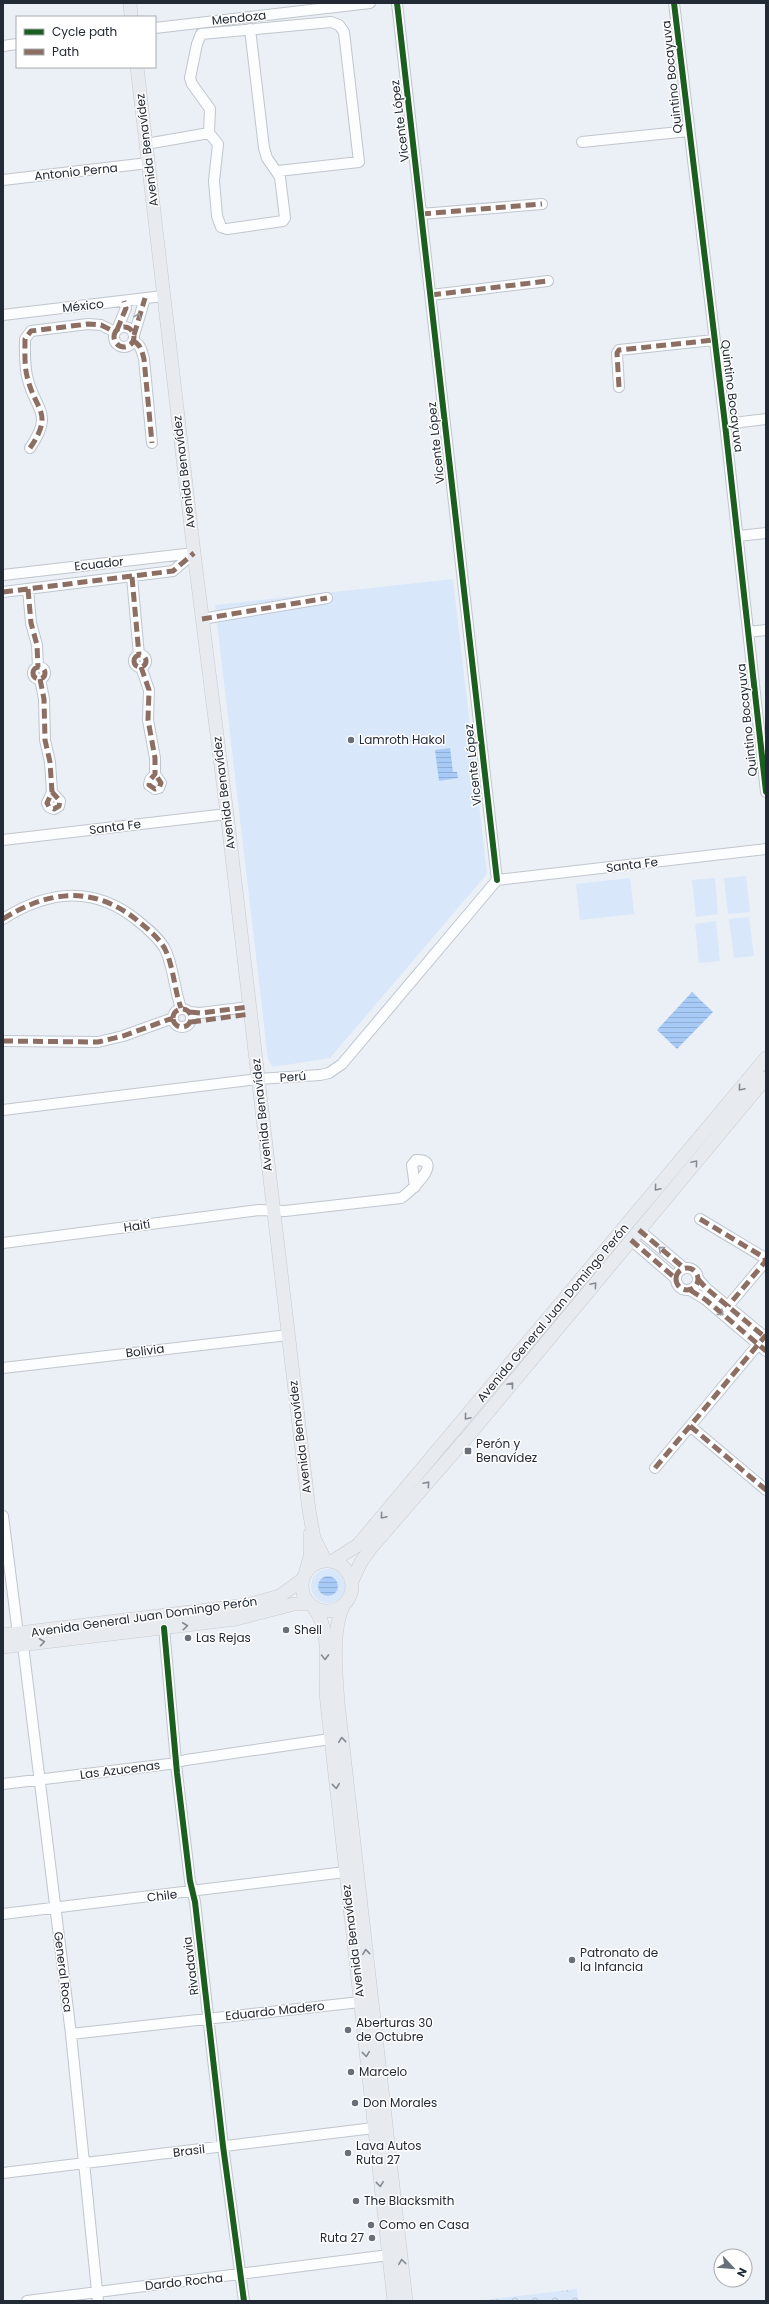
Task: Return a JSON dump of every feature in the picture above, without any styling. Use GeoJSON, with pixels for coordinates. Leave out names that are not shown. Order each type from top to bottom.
{"type":"FeatureCollection","features":[{"type":"Feature","properties":{"kind":"main road"},"geometry":{"type":"LineString","coordinates":[[130,3],[131,16]]}},
{"type":"Feature","properties":{"kind":"main road","name":"Avenida Benavídez"},"geometry":{"type":"LineString","coordinates":[[137,68],[163,296],[227,814],[272,1210],[310,1520],[314,1538],[329,1560]]}},
{"type":"Feature","properties":{"kind":"main road","name":"Avenida General Juan Domingo Perón"},"geometry":{"type":"LineString","coordinates":[[329,1560],[358,1545],[766,1058]]}},
{"type":"Feature","properties":{"kind":"main road","name":"Avenida General Juan Domingo Perón"},"geometry":{"type":"LineString","coordinates":[[352,1581],[366,1554],[475,1428],[766,1078]]}},
{"type":"Feature","properties":{"kind":"main road","name":"Avenida Benavídez"},"geometry":{"type":"LineString","coordinates":[[305,1575],[310,1557],[310,1520]]}},
{"type":"Feature","properties":{"kind":"main road"},"geometry":{"type":"LineString","coordinates":[[329,1560],[346,1568],[352,1581],[352,1594],[344,1605],[329,1611],[311,1605],[303,1592],[305,1575],[315,1564],[329,1560]]}},
{"type":"Feature","properties":{"kind":"main road","name":"Avenida General Juan Domingo Perón"},"geometry":{"type":"LineString","coordinates":[[3,1647],[20,1639],[247,1605],[280,1596],[305,1575]]}},
{"type":"Feature","properties":{"kind":"main road","name":"Avenida General Juan Domingo Perón"},"geometry":{"type":"LineString","coordinates":[[3,1635],[20,1639],[164,1628],[236,1619],[294,1604],[311,1605]]}},
{"type":"Feature","properties":{"kind":"main road","name":"Avenida Benavídez"},"geometry":{"type":"LineString","coordinates":[[311,1605],[319,1614],[324,1628],[326,1694],[330,1739],[360,2002],[406,2301]]}},
{"type":"Feature","properties":{"kind":"main road","name":"Avenida Benavídez"},"geometry":{"type":"LineString","coordinates":[[344,1605],[338,1622],[336,1677],[380,2128],[389,2255],[394,2301]]}},
{"type":"Feature","properties":{"kind":"street","name":"Mendoza"},"geometry":{"type":"LineString","coordinates":[[156,28],[324,6],[370,3]]}},
{"type":"Feature","properties":{"kind":"street","name":"Vicente López"},"geometry":{"type":"LineString","coordinates":[[397,3],[497,880]]}},
{"type":"Feature","properties":{"kind":"street","name":"Quintino Bocayuva"},"geometry":{"type":"LineString","coordinates":[[674,3],[725,424],[748,632],[762,728],[766,792]]}},
{"type":"Feature","properties":{"kind":"street"},"geometry":{"type":"LineString","coordinates":[[250,29],[264,148],[267,158],[278,172],[284,212],[283,221],[223,228],[217,216],[214,196],[214,170],[218,144],[209,133],[210,110],[192,84],[190,78],[199,38],[205,32],[331,22],[339,25],[344,32],[358,162],[278,172]]}},
{"type":"Feature","properties":{"kind":"street"},"geometry":{"type":"LineString","coordinates":[[3,46],[16,44]]}},
{"type":"Feature","properties":{"kind":"street"},"geometry":{"type":"LineString","coordinates":[[582,142],[689,131]]}},
{"type":"Feature","properties":{"kind":"street"},"geometry":{"type":"LineString","coordinates":[[146,144],[209,133]]}},
{"type":"Feature","properties":{"kind":"street","name":"Antonio Perna"},"geometry":{"type":"LineString","coordinates":[[3,180],[148,163]]}},
{"type":"Feature","properties":{"kind":"street"},"geometry":{"type":"LineString","coordinates":[[422,214],[542,204]]}},
{"type":"Feature","properties":{"kind":"street"},"geometry":{"type":"LineString","coordinates":[[431,295],[548,281]]}},
{"type":"Feature","properties":{"kind":"street","name":"México"},"geometry":{"type":"LineString","coordinates":[[3,315],[163,296]]}},
{"type":"Feature","properties":{"kind":"street"},"geometry":{"type":"LineString","coordinates":[[124,301],[126,308],[114,339],[120,346],[129,346],[134,338],[145,298]]}},
{"type":"Feature","properties":{"kind":"street"},"geometry":{"type":"LineString","coordinates":[[30,448],[41,428],[42,416],[41,406],[31,390],[27,378],[26,335],[31,331],[88,324],[101,325],[116,331],[127,328],[141,349],[144,359],[152,443]]}},
{"type":"Feature","properties":{"kind":"street"},"geometry":{"type":"LineString","coordinates":[[619,387],[617,353],[619,350],[714,340]]}},
{"type":"Feature","properties":{"kind":"street"},"geometry":{"type":"LineString","coordinates":[[725,424],[766,419]]}},
{"type":"Feature","properties":{"kind":"street"},"geometry":{"type":"LineString","coordinates":[[738,536],[766,533]]}},
{"type":"Feature","properties":{"kind":"street"},"geometry":{"type":"LineString","coordinates":[[3,592],[173,571],[194,553]]}},
{"type":"Feature","properties":{"kind":"street","name":"Ecuador"},"geometry":{"type":"LineString","coordinates":[[3,575],[194,553]]}},
{"type":"Feature","properties":{"kind":"street"},"geometry":{"type":"LineString","coordinates":[[132,577],[139,655],[135,656],[134,662],[137,666],[141,667],[149,690],[148,720],[155,758],[155,774]]}},
{"type":"Feature","properties":{"kind":"street"},"geometry":{"type":"LineString","coordinates":[[28,589],[31,623],[37,645],[38,667],[33,670],[33,674],[34,678],[40,679],[44,699],[45,740],[52,792]]}},
{"type":"Feature","properties":{"kind":"street"},"geometry":{"type":"LineString","coordinates":[[202,619],[327,598]]}},
{"type":"Feature","properties":{"kind":"street"},"geometry":{"type":"LineString","coordinates":[[748,632],[766,630]]}},
{"type":"Feature","properties":{"kind":"street","name":"Santa Fe"},"geometry":{"type":"LineString","coordinates":[[3,840],[227,814]]}},
{"type":"Feature","properties":{"kind":"street","name":"Santa Fe"},"geometry":{"type":"LineString","coordinates":[[497,880],[766,849]]}},
{"type":"Feature","properties":{"kind":"street","name":"Perú"},"geometry":{"type":"LineString","coordinates":[[3,1110],[258,1079],[320,1075],[335,1070],[497,880]]}},
{"type":"Feature","properties":{"kind":"street"},"geometry":{"type":"LineString","coordinates":[[3,919],[37,902],[68,894],[97,899],[119,907],[156,936],[164,948],[171,964],[187,1014],[187,1026],[181,1027],[175,1024],[173,1018],[176,1011],[187,1014],[249,1010]]}},
{"type":"Feature","properties":{"kind":"street"},"geometry":{"type":"LineString","coordinates":[[3,1041],[98,1042],[123,1036],[173,1018]]}},
{"type":"Feature","properties":{"kind":"street","name":"Haití"},"geometry":{"type":"LineString","coordinates":[[3,1243],[259,1210],[285,1211],[400,1198],[415,1187]]}},
{"type":"Feature","properties":{"kind":"street"},"geometry":{"type":"LineString","coordinates":[[700,1219],[765,1258],[765,1262],[728,1306]]}},
{"type":"Feature","properties":{"kind":"street"},"geometry":{"type":"LineString","coordinates":[[635,1235],[684,1268],[693,1269],[698,1279],[764,1341]]}},
{"type":"Feature","properties":{"kind":"street"},"geometry":{"type":"LineString","coordinates":[[635,1235],[675,1278],[679,1288],[690,1290],[764,1341]]}},
{"type":"Feature","properties":{"kind":"street"},"geometry":{"type":"LineString","coordinates":[[675,1278],[679,1271],[684,1268]]}},
{"type":"Feature","properties":{"kind":"street"},"geometry":{"type":"LineString","coordinates":[[690,1290],[696,1286],[698,1279]]}},
{"type":"Feature","properties":{"kind":"street","name":"Bolivia"},"geometry":{"type":"LineString","coordinates":[[3,1368],[288,1334]]}},
{"type":"Feature","properties":{"kind":"street"},"geometry":{"type":"LineString","coordinates":[[655,1468],[764,1341]]}},
{"type":"Feature","properties":{"kind":"street"},"geometry":{"type":"LineString","coordinates":[[690,1426],[766,1490]]}},
{"type":"Feature","properties":{"kind":"street","name":"General Roca"},"geometry":{"type":"LineString","coordinates":[[3,1516],[71,2034],[98,2296]]}},
{"type":"Feature","properties":{"kind":"street","name":"Rivadavia"},"geometry":{"type":"LineString","coordinates":[[164,1628],[177,1762],[192,1892],[209,2019],[223,2146],[244,2301]]}},
{"type":"Feature","properties":{"kind":"street","name":"Las Azucenas"},"geometry":{"type":"LineString","coordinates":[[3,1784],[177,1762],[330,1739]]}},
{"type":"Feature","properties":{"kind":"street","name":"Chile"},"geometry":{"type":"LineString","coordinates":[[3,1914],[192,1892],[345,1872]]}},
{"type":"Feature","properties":{"kind":"street","name":"Eduardo Madero"},"geometry":{"type":"LineString","coordinates":[[71,2034],[360,2002]]}},
{"type":"Feature","properties":{"kind":"street","name":"Brasil"},"geometry":{"type":"LineString","coordinates":[[3,2173],[380,2128]]}},
{"type":"Feature","properties":{"kind":"street","name":"Dardo Rocha"},"geometry":{"type":"LineString","coordinates":[[27,2301],[98,2296],[389,2255]]}},
{"type":"Feature","properties":{"kind":"green space","name":"Lamroth Hakol"},"geometry":{"type":"Polygon","coordinates":[[[453,579],[487,874],[330,1058],[273,1067],[268,1059],[215,605],[453,579]]]}},
{"type":"Feature","properties":{"kind":"green space"},"geometry":{"type":"Polygon","coordinates":[[[746,876],[750,912],[728,914],[724,878],[746,876]]]}},
{"type":"Feature","properties":{"kind":"green space"},"geometry":{"type":"Polygon","coordinates":[[[630,878],[634,914],[580,920],[576,884],[630,878]]]}},
{"type":"Feature","properties":{"kind":"green space"},"geometry":{"type":"Polygon","coordinates":[[[715,878],[718,914],[696,917],[692,880],[715,878]]]}},
{"type":"Feature","properties":{"kind":"green space"},"geometry":{"type":"Polygon","coordinates":[[[749,917],[754,956],[734,958],[729,919],[749,917]]]}},
{"type":"Feature","properties":{"kind":"green space"},"geometry":{"type":"Polygon","coordinates":[[[716,921],[720,961],[699,963],[695,924],[716,921]]]}},
{"type":"Feature","properties":{"kind":"green space"},"geometry":{"type":"Polygon","coordinates":[[[325,1569],[331,1569],[335,1570],[342,1576],[345,1586],[344,1593],[338,1600],[331,1603],[325,1603],[321,1602],[314,1596],[311,1589],[311,1583],[312,1579],[318,1572],[325,1569]]]}},
{"type":"Feature","properties":{"kind":"green space"},"geometry":{"type":"Polygon","coordinates":[[[577,2289],[578,2301],[477,2301],[577,2289]]]}},
{"type":"Feature","properties":{"kind":"water"},"geometry":{"type":"Polygon","coordinates":[[[450,748],[453,772],[457,772],[458,778],[439,781],[435,750],[450,748]]]}},
{"type":"Feature","properties":{"kind":"water"},"geometry":{"type":"Polygon","coordinates":[[[692,992],[713,1012],[677,1049],[657,1030],[692,992]]]}},
{"type":"Feature","properties":{"kind":"water"},"geometry":{"type":"Polygon","coordinates":[[[328,1576],[335,1579],[338,1586],[335,1593],[328,1596],[321,1593],[318,1586],[321,1579],[328,1576]]]}},
{"type":"Feature","properties":{"kind":"marked path"},"geometry":{"type":"LineString","coordinates":[[421,214],[542,204]]}},
{"type":"Feature","properties":{"kind":"marked path"},"geometry":{"type":"LineString","coordinates":[[431,295],[548,281]]}},
{"type":"Feature","properties":{"kind":"marked path"},"geometry":{"type":"LineString","coordinates":[[134,335],[145,298]]}},
{"type":"Feature","properties":{"kind":"marked path"},"geometry":{"type":"LineString","coordinates":[[117,330],[126,308],[124,301]]}},
{"type":"Feature","properties":{"kind":"marked path"},"geometry":{"type":"LineString","coordinates":[[30,448],[41,427],[42,419],[41,412],[31,390],[27,375],[25,339],[31,331],[88,324],[101,325],[115,332]]}},
{"type":"Feature","properties":{"kind":"marked path"},"geometry":{"type":"LineString","coordinates":[[124,327],[131,330],[134,337],[131,344],[124,347],[117,344],[114,337],[117,330],[124,327]]}},
{"type":"Feature","properties":{"kind":"marked path"},"geometry":{"type":"LineString","coordinates":[[619,387],[617,353],[619,350],[714,340]]}},
{"type":"Feature","properties":{"kind":"marked path"},"geometry":{"type":"LineString","coordinates":[[133,341],[139,346],[144,359],[152,443]]}},
{"type":"Feature","properties":{"kind":"marked path"},"geometry":{"type":"LineString","coordinates":[[3,592],[173,571],[194,553]]}},
{"type":"Feature","properties":{"kind":"marked path"},"geometry":{"type":"LineString","coordinates":[[132,577],[139,655]]}},
{"type":"Feature","properties":{"kind":"marked path"},"geometry":{"type":"LineString","coordinates":[[28,589],[31,623],[37,645],[38,667]]}},
{"type":"Feature","properties":{"kind":"marked path"},"geometry":{"type":"LineString","coordinates":[[202,619],[327,598]]}},
{"type":"Feature","properties":{"kind":"marked path"},"geometry":{"type":"LineString","coordinates":[[138,655],[142,655],[146,661],[142,667],[138,667],[134,663],[134,659],[138,655]]}},
{"type":"Feature","properties":{"kind":"marked path"},"geometry":{"type":"LineString","coordinates":[[37,667],[41,667],[45,673],[41,679],[37,679],[33,675],[33,671],[37,667]]}},
{"type":"Feature","properties":{"kind":"marked path"},"geometry":{"type":"LineString","coordinates":[[141,667],[149,690],[148,720],[155,758],[155,774],[150,780],[149,785],[155,789],[159,788],[161,783],[155,774]]}},
{"type":"Feature","properties":{"kind":"marked path"},"geometry":{"type":"LineString","coordinates":[[40,679],[44,699],[45,740],[50,762],[52,792],[47,803],[49,807],[54,809],[59,806],[60,801],[52,792]]}},
{"type":"Feature","properties":{"kind":"marked path"},"geometry":{"type":"LineString","coordinates":[[3,919],[20,909],[54,897],[88,897],[105,901],[121,909],[138,921],[160,941],[168,956],[181,1008]]}},
{"type":"Feature","properties":{"kind":"marked path"},"geometry":{"type":"LineString","coordinates":[[190,1012],[200,1013],[249,1007]]}},
{"type":"Feature","properties":{"kind":"marked path"},"geometry":{"type":"LineString","coordinates":[[178,1009],[186,1009],[191,1014],[191,1018],[189,1025],[186,1027],[178,1027],[173,1022],[173,1014],[178,1009]]}},
{"type":"Feature","properties":{"kind":"marked path"},"geometry":{"type":"LineString","coordinates":[[191,1022],[250,1014]]}},
{"type":"Feature","properties":{"kind":"marked path"},"geometry":{"type":"LineString","coordinates":[[3,1041],[98,1042],[123,1036],[173,1018]]}},
{"type":"Feature","properties":{"kind":"marked path"},"geometry":{"type":"LineString","coordinates":[[700,1219],[765,1258],[765,1262],[728,1306]]}},
{"type":"Feature","properties":{"kind":"marked path"},"geometry":{"type":"LineString","coordinates":[[639,1230],[684,1268]]}},
{"type":"Feature","properties":{"kind":"marked path"},"geometry":{"type":"LineString","coordinates":[[631,1240],[675,1278]]}},
{"type":"Feature","properties":{"kind":"marked path"},"geometry":{"type":"LineString","coordinates":[[683,1268],[691,1268],[698,1275],[698,1279],[698,1283],[691,1290],[683,1290],[676,1283],[676,1275],[683,1268]]}},
{"type":"Feature","properties":{"kind":"marked path"},"geometry":{"type":"LineString","coordinates":[[698,1279],[706,1288],[766,1338]]}},
{"type":"Feature","properties":{"kind":"marked path"},"geometry":{"type":"LineString","coordinates":[[690,1290],[706,1300],[766,1351]]}},
{"type":"Feature","properties":{"kind":"marked path"},"geometry":{"type":"LineString","coordinates":[[655,1468],[766,1335]]}},
{"type":"Feature","properties":{"kind":"marked path"},"geometry":{"type":"LineString","coordinates":[[690,1426],[766,1490]]}},
{"type":"Feature","properties":{"kind":"cycle path"},"geometry":{"type":"LineString","coordinates":[[397,3],[497,880]]}},
{"type":"Feature","properties":{"kind":"cycle path"},"geometry":{"type":"LineString","coordinates":[[674,3],[725,424],[766,792]]}},
{"type":"Feature","properties":{"kind":"cycle path"},"geometry":{"type":"LineString","coordinates":[[164,1628],[177,1773],[190,1881],[195,1902],[223,2146],[244,2301]]}},
{"type":"Feature","properties":{"kind":"place","name":"Lamroth Hakol"},"geometry":{"type":"Point","coordinates":[351,740]}},
{"type":"Feature","properties":{"kind":"place","name":"Perón y Benavídez"},"geometry":{"type":"Point","coordinates":[468,1451]}},
{"type":"Feature","properties":{"kind":"place","name":"Shell"},"geometry":{"type":"Point","coordinates":[286,1630]}},
{"type":"Feature","properties":{"kind":"place","name":"Las Rejas"},"geometry":{"type":"Point","coordinates":[188,1638]}},
{"type":"Feature","properties":{"kind":"place","name":"Patronato de la Infancia"},"geometry":{"type":"Point","coordinates":[572,1960]}},
{"type":"Feature","properties":{"kind":"place","name":"Aberturas 30 de Octubre"},"geometry":{"type":"Point","coordinates":[348,2030]}},
{"type":"Feature","properties":{"kind":"place","name":"Marcelo"},"geometry":{"type":"Point","coordinates":[351,2072]}},
{"type":"Feature","properties":{"kind":"place","name":"Don Morales"},"geometry":{"type":"Point","coordinates":[355,2103]}},
{"type":"Feature","properties":{"kind":"place","name":"Lava Autos Ruta 27"},"geometry":{"type":"Point","coordinates":[348,2153]}},
{"type":"Feature","properties":{"kind":"place","name":"The Blacksmith"},"geometry":{"type":"Point","coordinates":[356,2201]}},
{"type":"Feature","properties":{"kind":"place","name":"Como en Casa"},"geometry":{"type":"Point","coordinates":[371,2225]}},
{"type":"Feature","properties":{"kind":"place","name":"Ruta 27"},"geometry":{"type":"Point","coordinates":[372,2238]}}]}
